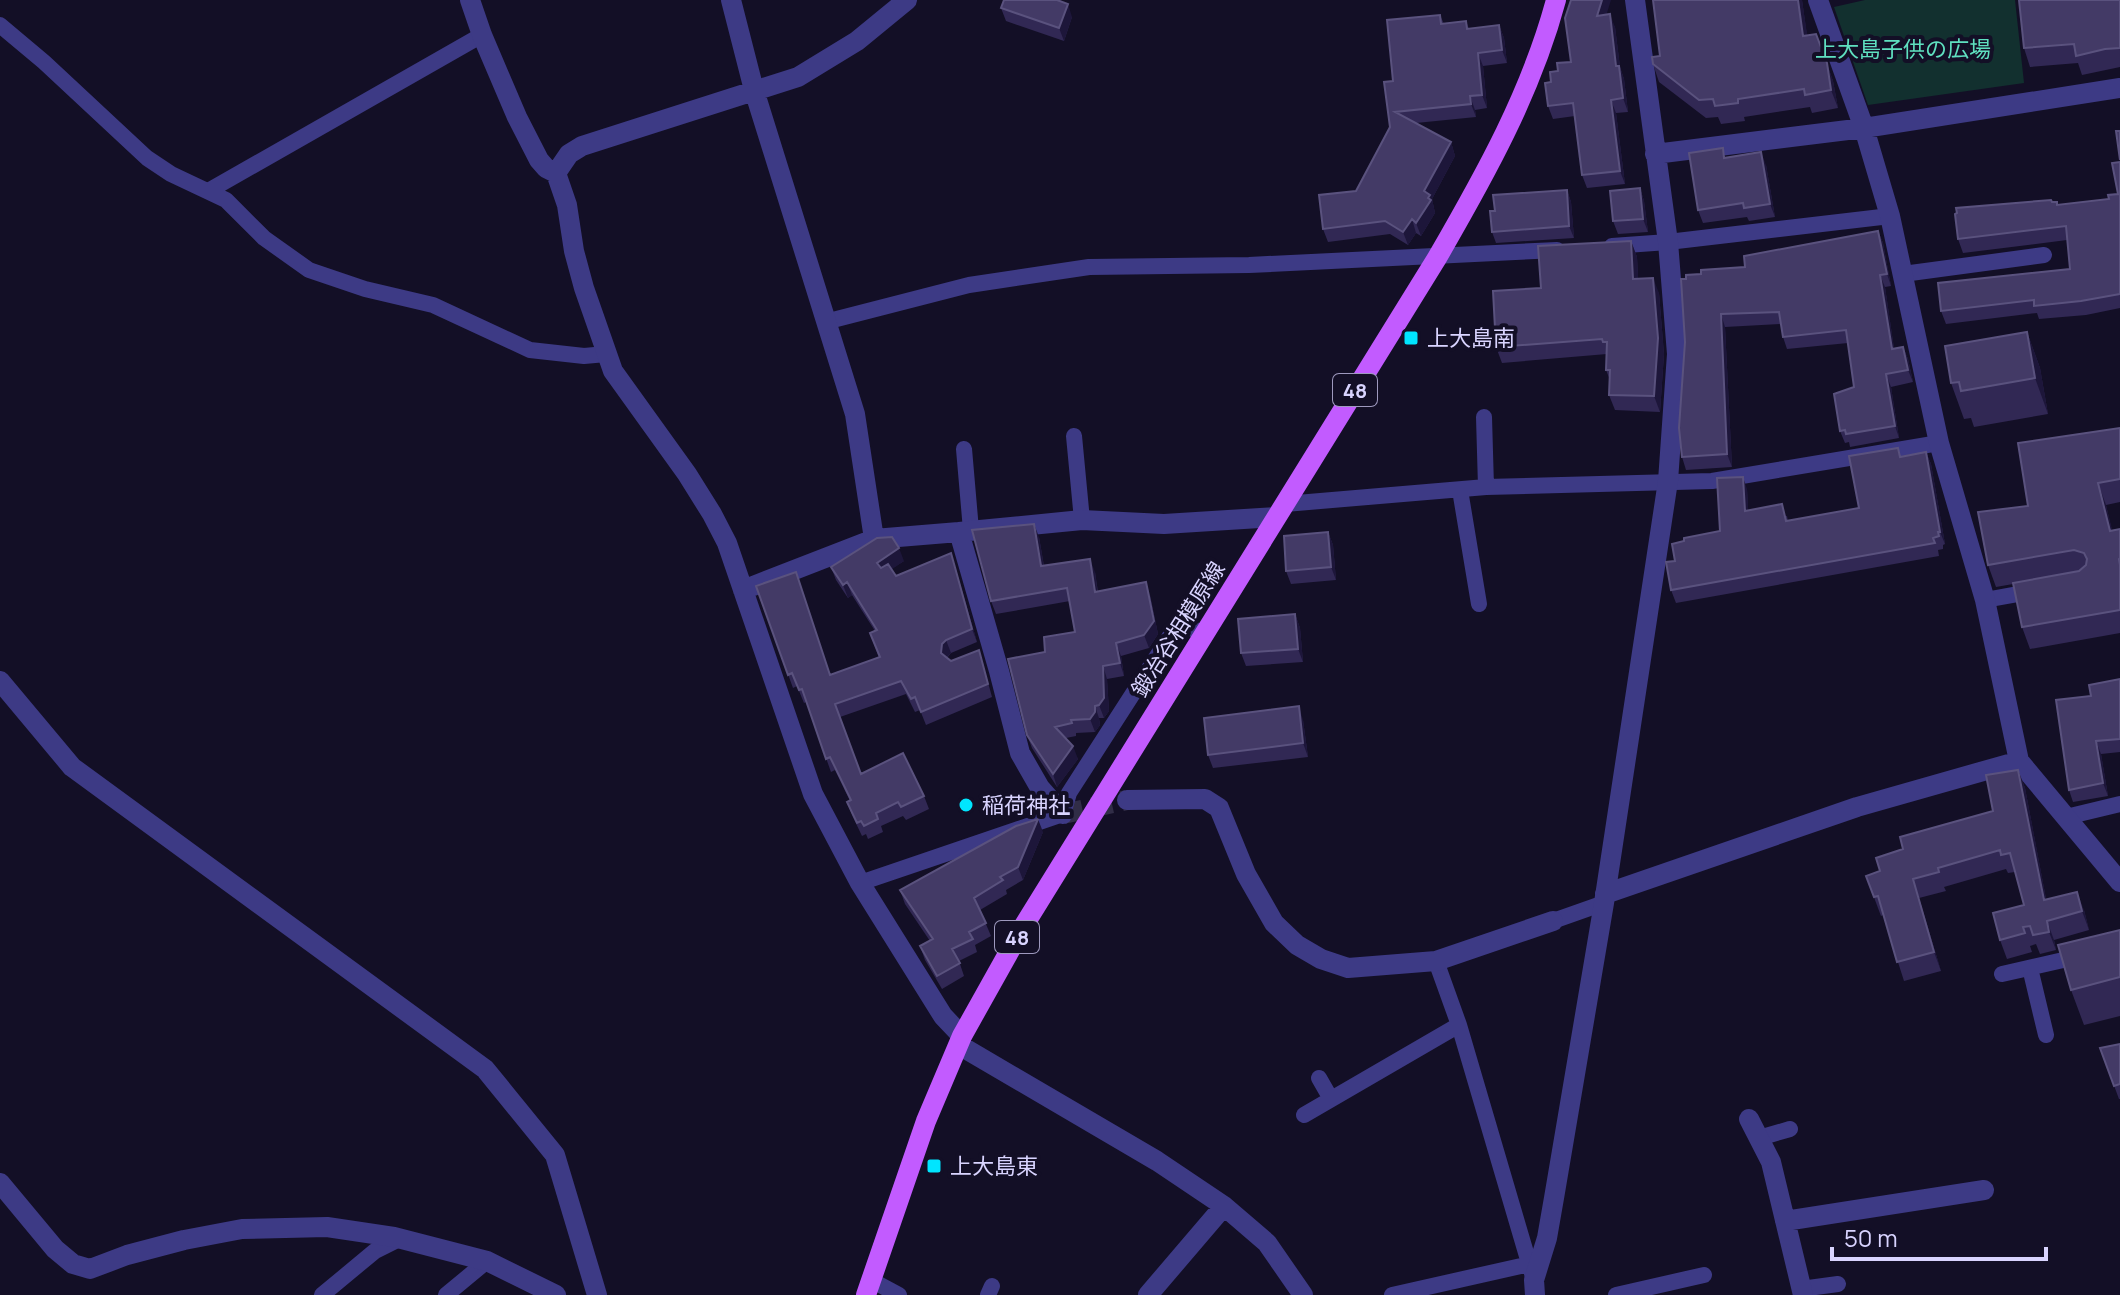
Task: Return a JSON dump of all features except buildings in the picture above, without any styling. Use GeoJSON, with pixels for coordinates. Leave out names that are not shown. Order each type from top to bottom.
{"type":"FeatureCollection","features":[{"type":"Feature","properties":{"kind":"main road","name":"鍛冶谷相模原線"},"geometry":{"type":"LineString","coordinates":[[868,1287],[926,1121],[961,1041],[1016,938],[1437,258],[1511,125],[1545,39],[1556,0]]}},
{"type":"Feature","properties":{"kind":"street"},"geometry":{"type":"LineString","coordinates":[[470,0],[517,117],[539,160],[556,173],[567,205],[584,288],[613,371],[687,474],[727,543],[813,794],[860,883],[943,1016],[961,1041],[1157,1161],[1224,1206],[1267,1243],[1303,1295]]}},
{"type":"Feature","properties":{"kind":"street"},"geometry":{"type":"LineString","coordinates":[[731,0],[754,90],[855,414],[874,539]]}},
{"type":"Feature","properties":{"kind":"street"},"geometry":{"type":"LineString","coordinates":[[556,173],[569,154],[582,146],[798,77],[857,41],[907,0]]}},
{"type":"Feature","properties":{"kind":"street"},"geometry":{"type":"LineString","coordinates":[[1533,1280],[1552,1211],[1605,899],[1668,481],[1677,354],[1668,242],[1635,0]]}},
{"type":"Feature","properties":{"kind":"street"},"geometry":{"type":"LineString","coordinates":[[1818,0],[1864,128],[1890,216],[1939,443],[1985,600],[2019,761],[2120,882]]}},
{"type":"Feature","properties":{"kind":"street"},"geometry":{"type":"LineString","coordinates":[[1655,154],[1864,128],[2120,88]]}},
{"type":"Feature","properties":{"kind":"street"},"geometry":{"type":"LineString","coordinates":[[743,590],[874,539],[1082,520],[1164,524],[1280,511]]}},
{"type":"Feature","properties":{"kind":"street"},"geometry":{"type":"LineString","coordinates":[[965,531],[986,650],[1020,753],[1040,788],[1063,814]]}},
{"type":"Feature","properties":{"kind":"street"},"geometry":{"type":"LineString","coordinates":[[0,681],[72,767],[485,1069],[555,1155],[597,1295]]}},
{"type":"Feature","properties":{"kind":"street"},"geometry":{"type":"LineString","coordinates":[[1605,899],[1857,807],[2019,761]]}},
{"type":"Feature","properties":{"kind":"street"},"geometry":{"type":"LineString","coordinates":[[1127,800],[1205,799],[1219,808],[1246,874],[1274,923],[1297,945],[1321,959],[1348,968],[1436,961],[1553,921]]}},
{"type":"Feature","properties":{"kind":"street"},"geometry":{"type":"LineString","coordinates":[[1749,1119],[1771,1162],[1802,1292]]}},
{"type":"Feature","properties":{"kind":"street"},"geometry":{"type":"LineString","coordinates":[[0,1183],[55,1249],[73,1264],[90,1269],[127,1255],[242,1229],[327,1227],[401,1238],[487,1261],[556,1295]]}},
{"type":"Feature","properties":{"kind":"street"},"geometry":{"type":"LineString","coordinates":[[1785,1221],[1984,1190]]}},
{"type":"Feature","properties":{"kind":"street"},"geometry":{"type":"LineString","coordinates":[[1148,1295],[1224,1206]]}},
{"type":"Feature","properties":{"kind":"lane"},"geometry":{"type":"LineString","coordinates":[[0,25],[147,158],[171,174],[226,200],[264,238],[309,270],[365,289],[433,305],[530,350],[584,356],[606,354]]}},
{"type":"Feature","properties":{"kind":"lane"},"geometry":{"type":"LineString","coordinates":[[210,190],[482,35]]}},
{"type":"Feature","properties":{"kind":"lane"},"geometry":{"type":"LineString","coordinates":[[825,322],[969,285],[1089,267],[1437,258],[1668,242],[1890,216]]}},
{"type":"Feature","properties":{"kind":"lane"},"geometry":{"type":"LineString","coordinates":[[1903,274],[2044,255]]}},
{"type":"Feature","properties":{"kind":"lane"},"geometry":{"type":"LineString","coordinates":[[1484,417],[1486,487]]}},
{"type":"Feature","properties":{"kind":"lane"},"geometry":{"type":"LineString","coordinates":[[1074,436],[1082,520]]}},
{"type":"Feature","properties":{"kind":"lane"},"geometry":{"type":"LineString","coordinates":[[1280,511],[1486,487],[1712,481],[1939,443]]}},
{"type":"Feature","properties":{"kind":"lane"},"geometry":{"type":"LineString","coordinates":[[964,449],[965,531]]}},
{"type":"Feature","properties":{"kind":"lane"},"geometry":{"type":"LineString","coordinates":[[1460,490],[1479,604]]}},
{"type":"Feature","properties":{"kind":"lane"},"geometry":{"type":"LineString","coordinates":[[1985,600],[2056,587]]}},
{"type":"Feature","properties":{"kind":"lane"},"geometry":{"type":"LineString","coordinates":[[860,883],[1063,814],[1069,793],[1179,622],[1203,634]]}},
{"type":"Feature","properties":{"kind":"lane"},"geometry":{"type":"LineString","coordinates":[[2066,817],[2120,804]]}},
{"type":"Feature","properties":{"kind":"lane"},"geometry":{"type":"LineString","coordinates":[[1553,921],[1605,899]]}},
{"type":"Feature","properties":{"kind":"lane"},"geometry":{"type":"LineString","coordinates":[[2002,974],[2120,947]]}},
{"type":"Feature","properties":{"kind":"lane"},"geometry":{"type":"LineString","coordinates":[[1392,1295],[1533,1280],[1459,1025],[1436,961]]}},
{"type":"Feature","properties":{"kind":"lane"},"geometry":{"type":"LineString","coordinates":[[2030,968],[2046,1035]]}},
{"type":"Feature","properties":{"kind":"lane"},"geometry":{"type":"LineString","coordinates":[[1304,1115],[1459,1025]]}},
{"type":"Feature","properties":{"kind":"lane"},"geometry":{"type":"LineString","coordinates":[[1319,1078],[1331,1099]]}},
{"type":"Feature","properties":{"kind":"lane"},"geometry":{"type":"LineString","coordinates":[[1759,1138],[1790,1129]]}},
{"type":"Feature","properties":{"kind":"lane"},"geometry":{"type":"LineString","coordinates":[[322,1295],[375,1251],[401,1238]]}},
{"type":"Feature","properties":{"kind":"lane"},"geometry":{"type":"LineString","coordinates":[[446,1295],[487,1261]]}},
{"type":"Feature","properties":{"kind":"lane"},"geometry":{"type":"LineString","coordinates":[[1616,1295],[1704,1275]]}},
{"type":"Feature","properties":{"kind":"lane"},"geometry":{"type":"LineString","coordinates":[[1802,1292],[1838,1284]]}},
{"type":"Feature","properties":{"kind":"lane"},"geometry":{"type":"LineString","coordinates":[[868,1287],[899,1295]]}},
{"type":"Feature","properties":{"kind":"green space","name":"上大島子供の広場"},"geometry":{"type":"Polygon","coordinates":[[[1865,0],[2015,0],[2024,83],[1868,105],[1834,7],[1865,0]]]}},
{"type":"Feature","properties":{"kind":"tunnel"},"geometry":{"type":"LineString","coordinates":[[1063,814],[1127,800]]}},
{"type":"Feature","properties":{"kind":"place","name":"上大島南"},"geometry":{"type":"Point","coordinates":[1411,338]}},
{"type":"Feature","properties":{"kind":"place","name":"稲荷神社"},"geometry":{"type":"Point","coordinates":[966,805]}},
{"type":"Feature","properties":{"kind":"place","name":"上大島東"},"geometry":{"type":"Point","coordinates":[934,1166]}}]}
